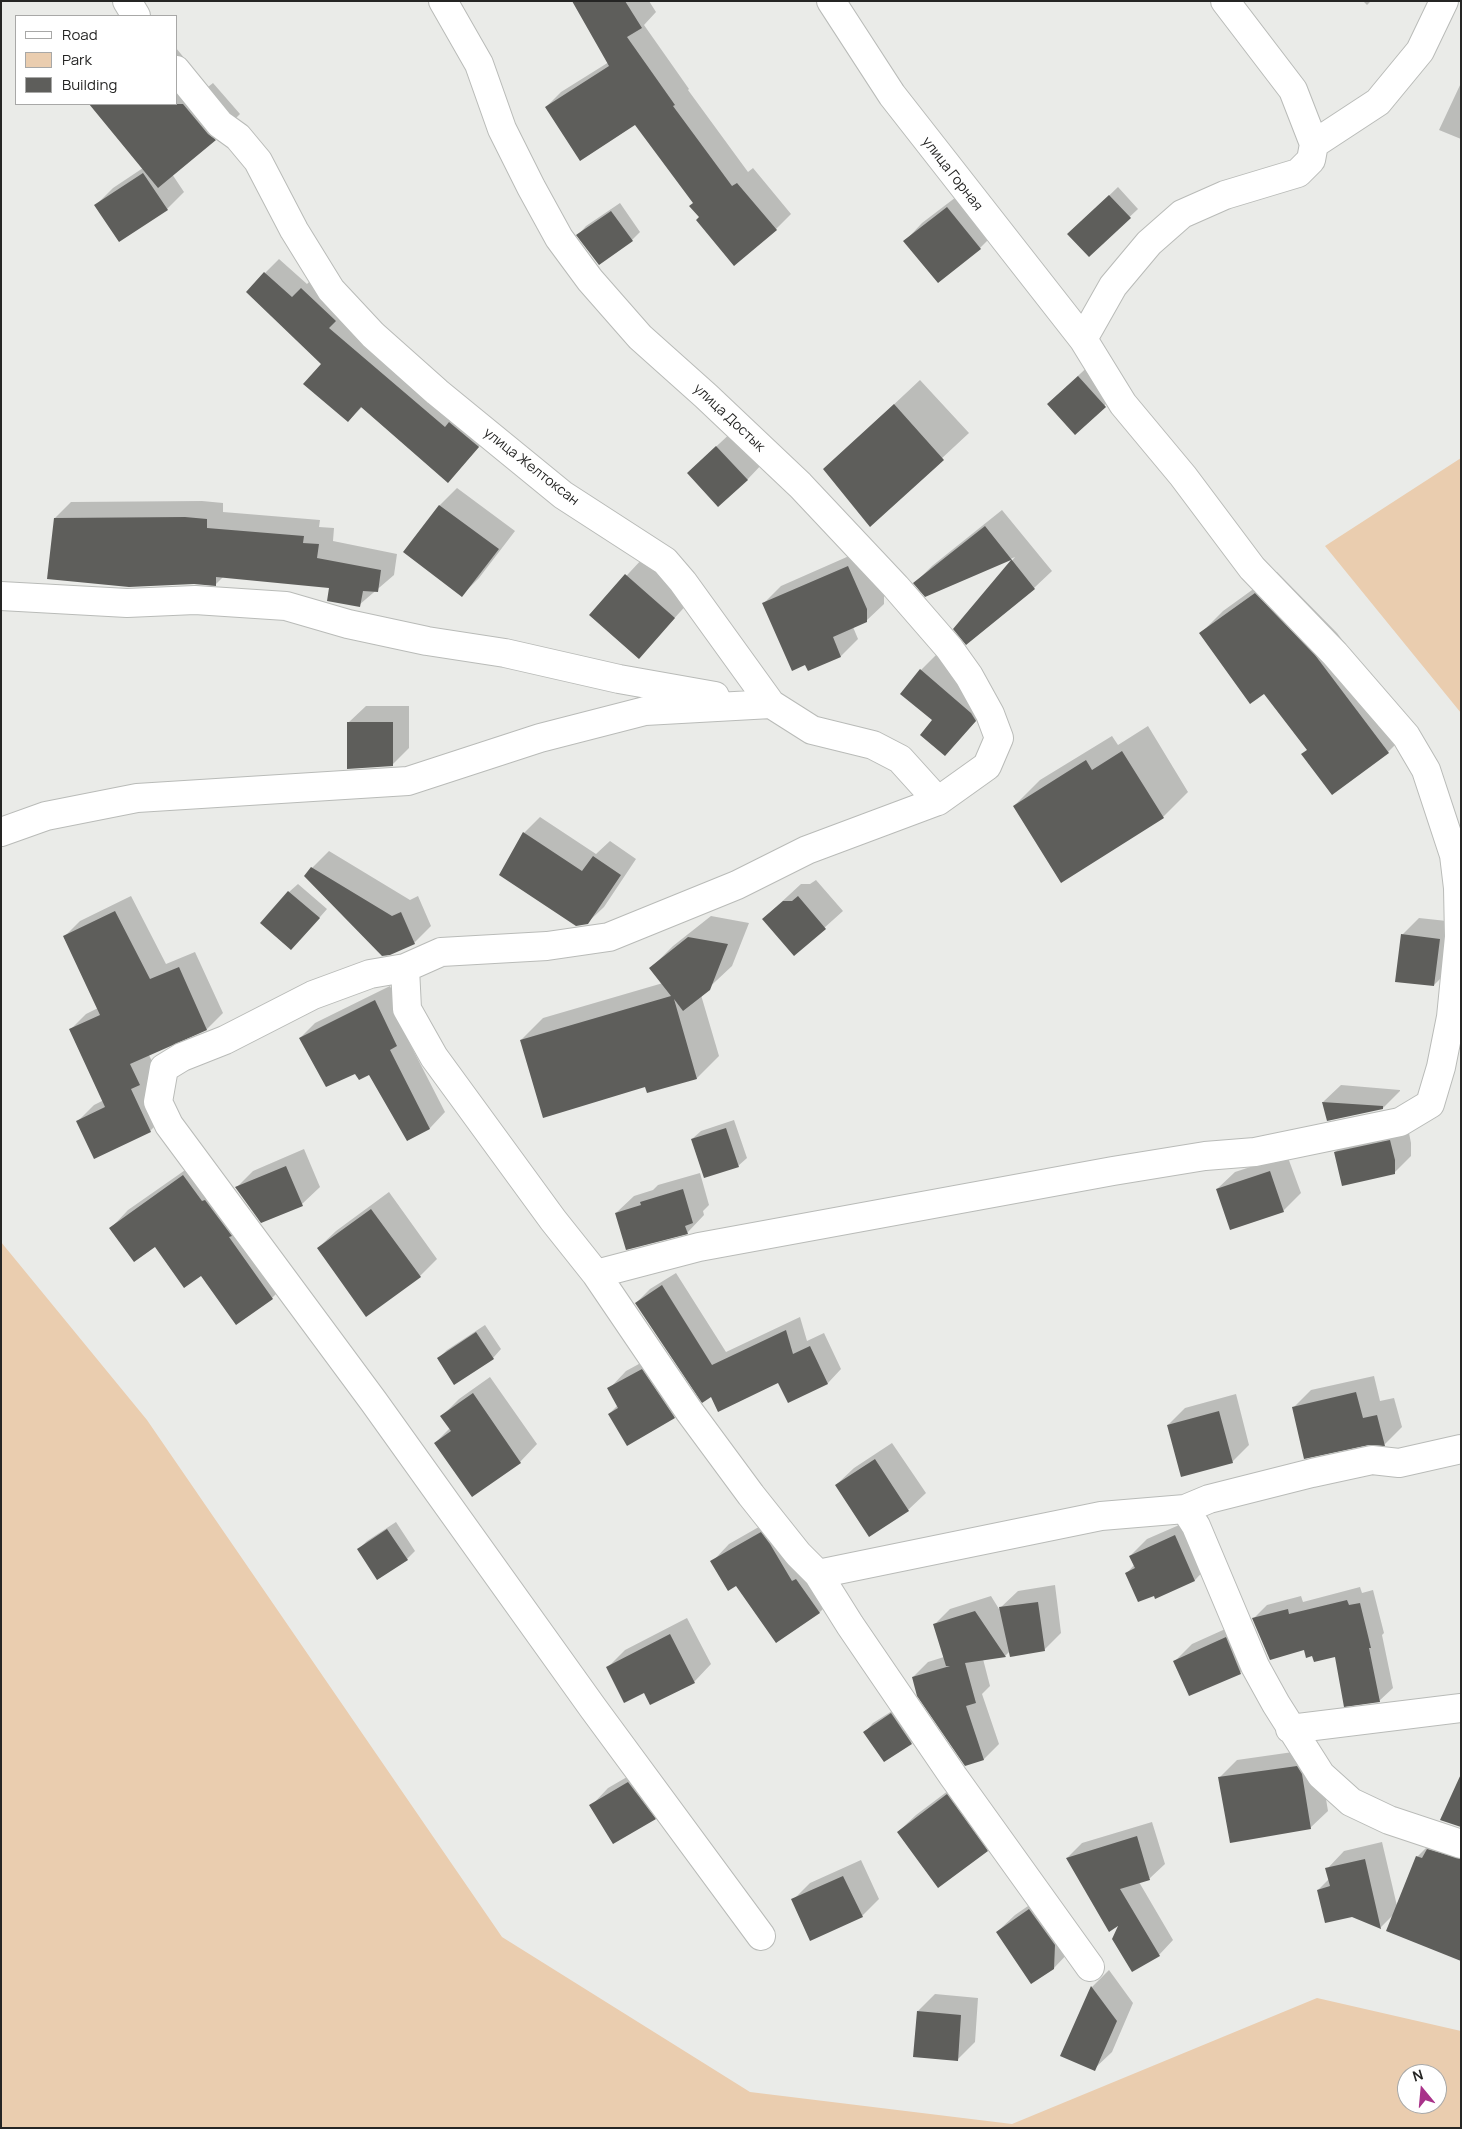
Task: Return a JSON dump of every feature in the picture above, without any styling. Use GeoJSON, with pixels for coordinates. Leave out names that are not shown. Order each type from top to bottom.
{"type":"FeatureCollection","features":[{"type":"Feature","properties":{"kind":"street"},"geometry":{"type":"LineString","coordinates":[[126,1],[135,15]]}},
{"type":"Feature","properties":{"kind":"street","name":"улица Достык"},"geometry":{"type":"LineString","coordinates":[[443,1],[479,64],[502,129],[531,187],[559,238],[590,280],[640,337],[706,396],[800,486],[896,587],[949,648],[969,676],[990,714],[999,738],[988,766],[938,801],[807,850],[737,885],[609,937],[547,946],[441,952],[405,968],[370,974],[313,995],[225,1040],[182,1057],[164,1068],[158,1102],[170,1125],[374,1402],[593,1708],[762,1936]]}},
{"type":"Feature","properties":{"kind":"street","name":"улица Горная"},"geometry":{"type":"LineString","coordinates":[[596,1274],[699,1247],[1113,1171],[1205,1156],[1255,1152],[1400,1122],[1430,1104],[1456,1027],[1459,937],[1458,888],[1454,855],[1426,770],[1406,736],[1335,654],[1252,568],[1183,476],[1123,404],[1083,339],[892,95],[831,1]]}},
{"type":"Feature","properties":{"kind":"street"},"geometry":{"type":"LineString","coordinates":[[1083,339],[1113,286],[1149,243],[1182,214],[1225,195],[1298,173],[1311,160],[1314,144],[1293,90],[1224,1]]}},
{"type":"Feature","properties":{"kind":"street"},"geometry":{"type":"LineString","coordinates":[[1314,144],[1378,102],[1420,51],[1444,1]]}},
{"type":"Feature","properties":{"kind":"street","name":"улица Желтоксан"},"geometry":{"type":"LineString","coordinates":[[178,72],[220,124],[238,136],[258,161],[294,230],[331,290],[373,335],[437,392],[563,495],[665,561],[683,582],[771,704],[812,730],[873,746],[900,759],[938,801]]}},
{"type":"Feature","properties":{"kind":"street"},"geometry":{"type":"LineString","coordinates":[[1,596],[127,603],[195,600],[286,606],[348,624],[427,641],[506,653],[619,679],[771,704]]}},
{"type":"Feature","properties":{"kind":"street"},"geometry":{"type":"LineString","coordinates":[[1,832],[46,816],[137,798],[408,781],[540,738],[645,711],[771,704]]}},
{"type":"Feature","properties":{"kind":"street"},"geometry":{"type":"LineString","coordinates":[[405,968],[407,1009],[434,1057],[596,1274],[690,1411],[751,1495],[798,1554],[818,1574],[850,1625],[953,1776],[1090,1968]]}},
{"type":"Feature","properties":{"kind":"street"},"geometry":{"type":"LineString","coordinates":[[818,1574],[1101,1516],[1185,1509],[1209,1499],[1312,1473],[1372,1460],[1399,1463],[1461,1449]]}},
{"type":"Feature","properties":{"kind":"street"},"geometry":{"type":"LineString","coordinates":[[1185,1509],[1196,1526],[1255,1666],[1290,1729],[1321,1775],[1350,1802],[1389,1820],[1461,1844]]}},
{"type":"Feature","properties":{"kind":"street"},"geometry":{"type":"LineString","coordinates":[[1290,1729],[1461,1708]]}},
{"type":"Feature","properties":{"kind":"green space"},"geometry":{"type":"Polygon","coordinates":[[[1461,458],[1461,713],[1325,546],[1461,458]]]}},
{"type":"Feature","properties":{"kind":"green space"},"geometry":{"type":"Polygon","coordinates":[[[1,1242],[147,1420],[502,1937],[750,2092],[1012,2124],[1317,1998],[1461,2031],[1461,2128],[1,2128],[1,1242]]]}},
{"type":"Feature","properties":{"kind":"building"},"geometry":{"type":"Polygon","coordinates":[[[572,1],[625,1],[642,28],[627,37],[675,105],[673,106],[732,186],[737,183],[777,230],[734,266],[696,220],[699,217],[689,206],[693,203],[635,125],[580,161],[545,107],[609,66],[572,1]]]}},
{"type":"Feature","properties":{"kind":"building"},"geometry":{"type":"Polygon","coordinates":[[[183,104],[208,134],[216,140],[158,188],[90,105],[183,104]]]}},
{"type":"Feature","properties":{"kind":"building"},"geometry":{"type":"Polygon","coordinates":[[[143,173],[168,210],[119,242],[94,205],[143,173]]]}},
{"type":"Feature","properties":{"kind":"building"},"geometry":{"type":"Polygon","coordinates":[[[1109,195],[1131,218],[1089,257],[1067,234],[1109,195]]]}},
{"type":"Feature","properties":{"kind":"building"},"geometry":{"type":"Polygon","coordinates":[[[947,207],[981,249],[938,283],[903,241],[947,207]]]}},
{"type":"Feature","properties":{"kind":"building"},"geometry":{"type":"Polygon","coordinates":[[[611,211],[633,241],[599,265],[576,235],[611,211]]]}},
{"type":"Feature","properties":{"kind":"building"},"geometry":{"type":"Polygon","coordinates":[[[264,272],[292,297],[301,288],[336,321],[329,328],[445,427],[449,422],[479,447],[448,483],[361,407],[348,422],[303,384],[321,364],[246,292],[264,272]]]}},
{"type":"Feature","properties":{"kind":"building"},"geometry":{"type":"Polygon","coordinates":[[[1078,376],[1106,407],[1075,435],[1047,404],[1078,376]]]}},
{"type":"Feature","properties":{"kind":"building"},"geometry":{"type":"Polygon","coordinates":[[[894,404],[944,460],[870,527],[823,469],[894,404]]]}},
{"type":"Feature","properties":{"kind":"building"},"geometry":{"type":"Polygon","coordinates":[[[716,446],[748,480],[718,507],[687,473],[716,446]]]}},
{"type":"Feature","properties":{"kind":"building"},"geometry":{"type":"Polygon","coordinates":[[[439,505],[499,549],[462,597],[403,552],[439,505]]]}},
{"type":"Feature","properties":{"kind":"building"},"geometry":{"type":"Polygon","coordinates":[[[185,517],[207,519],[207,528],[304,536],[303,543],[319,544],[317,558],[381,570],[378,592],[363,591],[360,607],[327,601],[329,588],[216,577],[216,586],[194,584],[129,587],[47,579],[54,518],[185,517]]]}},
{"type":"Feature","properties":{"kind":"building"},"geometry":{"type":"Polygon","coordinates":[[[985,526],[1035,589],[966,645],[953,629],[1011,560],[925,597],[913,583],[985,526]]]}},
{"type":"Feature","properties":{"kind":"building"},"geometry":{"type":"Polygon","coordinates":[[[848,566],[867,609],[867,622],[833,637],[841,657],[808,671],[805,665],[792,671],[762,603],[848,566]]]}},
{"type":"Feature","properties":{"kind":"building"},"geometry":{"type":"Polygon","coordinates":[[[625,574],[675,618],[639,659],[589,615],[625,574]]]}},
{"type":"Feature","properties":{"kind":"building"},"geometry":{"type":"Polygon","coordinates":[[[1255,593],[1315,655],[1389,753],[1332,795],[1301,754],[1307,750],[1264,694],[1250,704],[1199,633],[1255,593]]]}},
{"type":"Feature","properties":{"kind":"building"},"geometry":{"type":"Polygon","coordinates":[[[920,669],[971,713],[976,721],[945,756],[920,735],[932,720],[900,694],[920,669]]]}},
{"type":"Feature","properties":{"kind":"building"},"geometry":{"type":"Polygon","coordinates":[[[347,722],[393,722],[393,766],[347,769],[347,722]]]}},
{"type":"Feature","properties":{"kind":"building"},"geometry":{"type":"Polygon","coordinates":[[[1122,751],[1164,818],[1061,883],[1013,806],[1086,760],[1092,770],[1122,751]]]}},
{"type":"Feature","properties":{"kind":"building"},"geometry":{"type":"Polygon","coordinates":[[[523,832],[582,871],[593,856],[621,875],[588,924],[576,926],[499,875],[523,832]]]}},
{"type":"Feature","properties":{"kind":"building"},"geometry":{"type":"Polygon","coordinates":[[[311,867],[392,916],[401,912],[415,944],[390,955],[382,956],[304,876],[311,867]]]}},
{"type":"Feature","properties":{"kind":"building"},"geometry":{"type":"Polygon","coordinates":[[[288,891],[320,918],[291,950],[260,923],[288,891]]]}},
{"type":"Feature","properties":{"kind":"building"},"geometry":{"type":"Polygon","coordinates":[[[798,896],[826,929],[794,956],[762,919],[783,901],[792,901],[798,896]]]}},
{"type":"Feature","properties":{"kind":"building"},"geometry":{"type":"Polygon","coordinates":[[[115,911],[150,979],[179,967],[207,1030],[130,1064],[140,1085],[131,1089],[151,1132],[94,1159],[76,1121],[105,1107],[69,1029],[100,1015],[63,936],[115,911]]]}},
{"type":"Feature","properties":{"kind":"building"},"geometry":{"type":"Polygon","coordinates":[[[1401,934],[1440,939],[1434,986],[1395,982],[1401,934]]]}},
{"type":"Feature","properties":{"kind":"building"},"geometry":{"type":"Polygon","coordinates":[[[688,937],[728,944],[710,990],[683,1011],[674,999],[697,1079],[647,1093],[645,1087],[543,1118],[520,1040],[671,996],[649,968],[688,937]]]}},
{"type":"Feature","properties":{"kind":"building"},"geometry":{"type":"Polygon","coordinates":[[[375,1000],[397,1046],[390,1050],[430,1129],[407,1141],[369,1075],[359,1080],[355,1074],[326,1087],[299,1038],[375,1000]]]}},
{"type":"Feature","properties":{"kind":"building"},"geometry":{"type":"Polygon","coordinates":[[[1322,1102],[1383,1106],[1383,1109],[1327,1121],[1322,1102]]]}},
{"type":"Feature","properties":{"kind":"building"},"geometry":{"type":"Polygon","coordinates":[[[726,1128],[739,1167],[704,1178],[691,1139],[726,1128]]]}},
{"type":"Feature","properties":{"kind":"building"},"geometry":{"type":"Polygon","coordinates":[[[1390,1140],[1395,1160],[1395,1174],[1342,1186],[1334,1152],[1390,1140]]]}},
{"type":"Feature","properties":{"kind":"building"},"geometry":{"type":"Polygon","coordinates":[[[286,1166],[303,1206],[261,1223],[235,1187],[286,1166]]]}},
{"type":"Feature","properties":{"kind":"building"},"geometry":{"type":"Polygon","coordinates":[[[1270,1171],[1284,1212],[1230,1230],[1216,1189],[1270,1171]]]}},
{"type":"Feature","properties":{"kind":"building"},"geometry":{"type":"Polygon","coordinates":[[[183,1175],[232,1236],[229,1237],[273,1299],[236,1325],[201,1276],[184,1288],[155,1247],[134,1262],[109,1228],[183,1175]]]}},
{"type":"Feature","properties":{"kind":"building"},"geometry":{"type":"Polygon","coordinates":[[[683,1189],[693,1223],[685,1226],[688,1234],[626,1250],[615,1213],[641,1205],[640,1202],[683,1189]]]}},
{"type":"Feature","properties":{"kind":"building"},"geometry":{"type":"Polygon","coordinates":[[[371,1209],[421,1277],[366,1317],[317,1248],[371,1209]]]}},
{"type":"Feature","properties":{"kind":"building"},"geometry":{"type":"Polygon","coordinates":[[[662,1285],[712,1365],[786,1330],[793,1354],[810,1346],[828,1384],[788,1403],[778,1383],[718,1412],[711,1397],[702,1403],[635,1303],[662,1285]]]}},
{"type":"Feature","properties":{"kind":"building"},"geometry":{"type":"Polygon","coordinates":[[[476,1332],[494,1359],[454,1385],[437,1358],[476,1332]]]}},
{"type":"Feature","properties":{"kind":"building"},"geometry":{"type":"Polygon","coordinates":[[[642,1369],[675,1418],[627,1446],[608,1414],[618,1408],[607,1388],[642,1369]]]}},
{"type":"Feature","properties":{"kind":"building"},"geometry":{"type":"Polygon","coordinates":[[[1356,1392],[1363,1418],[1377,1415],[1385,1446],[1369,1445],[1304,1459],[1292,1407],[1356,1392]]]}},
{"type":"Feature","properties":{"kind":"building"},"geometry":{"type":"Polygon","coordinates":[[[473,1393],[521,1463],[472,1497],[434,1443],[451,1431],[440,1416],[473,1393]]]}},
{"type":"Feature","properties":{"kind":"building"},"geometry":{"type":"Polygon","coordinates":[[[1219,1411],[1233,1463],[1181,1477],[1167,1425],[1219,1411]]]}},
{"type":"Feature","properties":{"kind":"building"},"geometry":{"type":"Polygon","coordinates":[[[875,1459],[909,1511],[869,1537],[835,1485],[875,1459]]]}},
{"type":"Feature","properties":{"kind":"building"},"geometry":{"type":"Polygon","coordinates":[[[387,1529],[408,1560],[377,1580],[357,1549],[387,1529]]]}},
{"type":"Feature","properties":{"kind":"building"},"geometry":{"type":"Polygon","coordinates":[[[761,1532],[792,1581],[796,1579],[820,1613],[776,1643],[736,1586],[728,1591],[710,1561],[761,1532]]]}},
{"type":"Feature","properties":{"kind":"building"},"geometry":{"type":"Polygon","coordinates":[[[1175,1535],[1195,1581],[1155,1599],[1154,1596],[1138,1602],[1125,1573],[1135,1568],[1129,1556],[1175,1535]]]}},
{"type":"Feature","properties":{"kind":"building"},"geometry":{"type":"Polygon","coordinates":[[[1347,1600],[1349,1605],[1360,1603],[1371,1648],[1369,1648],[1380,1702],[1344,1707],[1335,1657],[1314,1662],[1312,1656],[1306,1658],[1304,1650],[1270,1660],[1252,1618],[1288,1609],[1289,1614],[1347,1600]]]}},
{"type":"Feature","properties":{"kind":"building"},"geometry":{"type":"Polygon","coordinates":[[[1038,1602],[1045,1651],[1010,1657],[999,1607],[1038,1602]]]}},
{"type":"Feature","properties":{"kind":"building"},"geometry":{"type":"Polygon","coordinates":[[[975,1611],[1006,1657],[965,1663],[976,1703],[966,1706],[984,1760],[965,1766],[917,1696],[912,1677],[950,1666],[946,1666],[933,1624],[975,1611]]]}},
{"type":"Feature","properties":{"kind":"building"},"geometry":{"type":"Polygon","coordinates":[[[670,1634],[695,1683],[650,1705],[644,1693],[624,1703],[606,1667],[670,1634]]]}},
{"type":"Feature","properties":{"kind":"building"},"geometry":{"type":"Polygon","coordinates":[[[1226,1637],[1241,1674],[1189,1696],[1173,1661],[1226,1637]]]}},
{"type":"Feature","properties":{"kind":"building"},"geometry":{"type":"Polygon","coordinates":[[[891,1713],[912,1744],[884,1762],[863,1732],[891,1713]]]}},
{"type":"Feature","properties":{"kind":"building"},"geometry":{"type":"Polygon","coordinates":[[[1297,1766],[1302,1774],[1311,1829],[1230,1843],[1218,1777],[1297,1766]]]}},
{"type":"Feature","properties":{"kind":"building"},"geometry":{"type":"Polygon","coordinates":[[[1461,1774],[1461,1827],[1440,1820],[1461,1774]]]}},
{"type":"Feature","properties":{"kind":"building"},"geometry":{"type":"Polygon","coordinates":[[[628,1782],[656,1819],[613,1844],[589,1805],[628,1782]]]}},
{"type":"Feature","properties":{"kind":"building"},"geometry":{"type":"Polygon","coordinates":[[[947,1794],[988,1851],[938,1888],[897,1832],[947,1794]]]}},
{"type":"Feature","properties":{"kind":"building"},"geometry":{"type":"Polygon","coordinates":[[[1137,1836],[1150,1880],[1120,1889],[1160,1956],[1132,1972],[1112,1939],[1118,1926],[1109,1932],[1066,1858],[1137,1836]]]}},
{"type":"Feature","properties":{"kind":"building"},"geometry":{"type":"Polygon","coordinates":[[[1427,1849],[1461,1859],[1461,1961],[1386,1931],[1416,1856],[1422,1858],[1427,1849]]]}},
{"type":"Feature","properties":{"kind":"building"},"geometry":{"type":"Polygon","coordinates":[[[1365,1859],[1381,1929],[1352,1917],[1325,1923],[1317,1890],[1330,1886],[1325,1868],[1365,1859]]]}},
{"type":"Feature","properties":{"kind":"building"},"geometry":{"type":"Polygon","coordinates":[[[843,1876],[863,1917],[810,1941],[791,1899],[843,1876]]]}},
{"type":"Feature","properties":{"kind":"building"},"geometry":{"type":"Polygon","coordinates":[[[1029,1909],[1055,1945],[1054,1969],[1031,1984],[996,1932],[1029,1909]]]}},
{"type":"Feature","properties":{"kind":"building"},"geometry":{"type":"Polygon","coordinates":[[[1091,1986],[1117,2021],[1095,2071],[1060,2056],[1091,1986]]]}},
{"type":"Feature","properties":{"kind":"building"},"geometry":{"type":"Polygon","coordinates":[[[917,2011],[961,2015],[958,2061],[913,2057],[917,2011]]]}}]}
